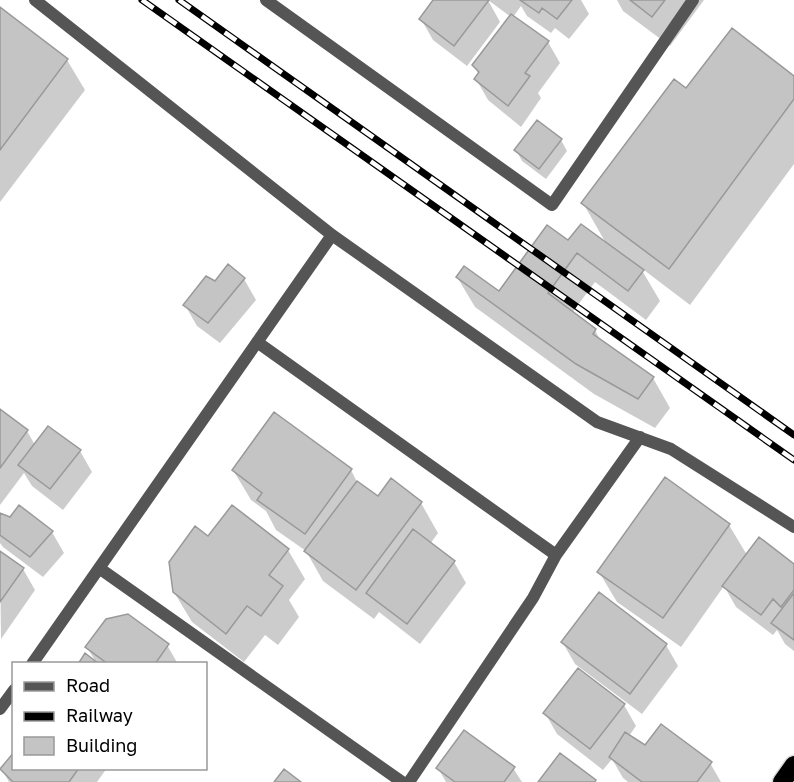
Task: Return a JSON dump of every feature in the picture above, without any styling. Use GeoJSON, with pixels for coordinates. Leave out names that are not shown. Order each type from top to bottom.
{"type":"FeatureCollection","features":[{"type":"Feature","properties":{"kind":"highway"},"geometry":{"type":"LineString","coordinates":[[782,782],[794,765]]}},
{"type":"Feature","properties":{"kind":"street"},"geometry":{"type":"LineString","coordinates":[[35,0],[332,235],[597,422],[671,449],[794,527]]}},
{"type":"Feature","properties":{"kind":"street"},"geometry":{"type":"LineString","coordinates":[[266,0],[552,205],[693,0]]}},
{"type":"Feature","properties":{"kind":"street"},"geometry":{"type":"LineString","coordinates":[[33,662],[332,235]]}},
{"type":"Feature","properties":{"kind":"street"},"geometry":{"type":"LineString","coordinates":[[257,342],[556,555]]}},
{"type":"Feature","properties":{"kind":"street"},"geometry":{"type":"LineString","coordinates":[[409,782],[533,598],[556,555],[640,437]]}},
{"type":"Feature","properties":{"kind":"street"},"geometry":{"type":"LineString","coordinates":[[99,568],[402,782]]}},
{"type":"Feature","properties":{"kind":"street"},"geometry":{"type":"LineString","coordinates":[[0,709],[12,693]]}},
{"type":"Feature","properties":{"kind":"building"},"geometry":{"type":"Polygon","coordinates":[[[433,0],[489,0],[454,46],[419,19],[433,0]]]}},
{"type":"Feature","properties":{"kind":"building"},"geometry":{"type":"Polygon","coordinates":[[[520,0],[572,0],[557,19],[542,8],[539,13],[520,0]]]}},
{"type":"Feature","properties":{"kind":"building"},"geometry":{"type":"Polygon","coordinates":[[[630,0],[665,0],[652,17],[630,0]]]}},
{"type":"Feature","properties":{"kind":"building"},"geometry":{"type":"Polygon","coordinates":[[[0,7],[68,59],[0,150],[0,7]]]}},
{"type":"Feature","properties":{"kind":"building"},"geometry":{"type":"Polygon","coordinates":[[[511,14],[549,41],[525,73],[530,76],[508,106],[474,79],[479,72],[472,65],[511,14]]]}},
{"type":"Feature","properties":{"kind":"building"},"geometry":{"type":"Polygon","coordinates":[[[732,28],[794,76],[794,99],[669,269],[581,203],[674,79],[686,88],[732,28]]]}},
{"type":"Feature","properties":{"kind":"building"},"geometry":{"type":"Polygon","coordinates":[[[537,120],[562,139],[539,169],[514,150],[537,120]]]}},
{"type":"Feature","properties":{"kind":"building"},"geometry":{"type":"Polygon","coordinates":[[[581,224],[644,270],[628,291],[577,253],[548,293],[596,329],[593,334],[654,377],[638,399],[576,364],[456,277],[464,266],[499,291],[547,225],[568,240],[581,224]]]}},
{"type":"Feature","properties":{"kind":"building"},"geometry":{"type":"Polygon","coordinates":[[[228,264],[245,278],[208,323],[183,305],[206,276],[215,281],[228,264]]]}},
{"type":"Feature","properties":{"kind":"building"},"geometry":{"type":"Polygon","coordinates":[[[0,409],[28,430],[0,468],[0,409]]]}},
{"type":"Feature","properties":{"kind":"building"},"geometry":{"type":"Polygon","coordinates":[[[274,412],[352,469],[305,534],[257,500],[262,493],[232,470],[274,412]]]}},
{"type":"Feature","properties":{"kind":"building"},"geometry":{"type":"Polygon","coordinates":[[[48,426],[81,450],[50,489],[18,465],[48,426]]]}},
{"type":"Feature","properties":{"kind":"building"},"geometry":{"type":"Polygon","coordinates":[[[665,477],[730,524],[663,618],[597,572],[665,477]]]}},
{"type":"Feature","properties":{"kind":"building"},"geometry":{"type":"Polygon","coordinates":[[[391,478],[422,502],[356,590],[304,551],[357,481],[378,496],[391,478]]]}},
{"type":"Feature","properties":{"kind":"building"},"geometry":{"type":"Polygon","coordinates":[[[19,505],[53,531],[30,557],[0,535],[0,513],[10,517],[19,505]]]}},
{"type":"Feature","properties":{"kind":"building"},"geometry":{"type":"Polygon","coordinates":[[[232,505],[289,549],[269,575],[283,586],[261,616],[247,606],[226,634],[173,592],[169,562],[195,526],[208,536],[232,505]]]}},
{"type":"Feature","properties":{"kind":"building"},"geometry":{"type":"Polygon","coordinates":[[[413,529],[455,561],[407,624],[366,593],[413,529]]]}},
{"type":"Feature","properties":{"kind":"building"},"geometry":{"type":"Polygon","coordinates":[[[759,537],[794,564],[794,590],[781,607],[773,599],[761,615],[722,586],[759,537]]]}},
{"type":"Feature","properties":{"kind":"building"},"geometry":{"type":"Polygon","coordinates":[[[0,551],[24,568],[0,602],[0,551]]]}},
{"type":"Feature","properties":{"kind":"building"},"geometry":{"type":"Polygon","coordinates":[[[599,592],[667,644],[630,694],[561,642],[599,592]]]}},
{"type":"Feature","properties":{"kind":"building"},"geometry":{"type":"Polygon","coordinates":[[[794,593],[794,640],[771,623],[794,593]]]}},
{"type":"Feature","properties":{"kind":"building"},"geometry":{"type":"Polygon","coordinates":[[[128,614],[169,644],[156,662],[105,662],[85,647],[106,619],[128,614]]]}},
{"type":"Feature","properties":{"kind":"building"},"geometry":{"type":"Polygon","coordinates":[[[85,653],[96,662],[79,662],[85,653]]]}},
{"type":"Feature","properties":{"kind":"building"},"geometry":{"type":"Polygon","coordinates":[[[578,668],[625,704],[590,749],[543,713],[578,668]]]}},
{"type":"Feature","properties":{"kind":"building"},"geometry":{"type":"Polygon","coordinates":[[[661,724],[712,762],[697,782],[642,782],[609,757],[625,732],[645,745],[661,724]]]}},
{"type":"Feature","properties":{"kind":"building"},"geometry":{"type":"Polygon","coordinates":[[[464,730],[515,767],[504,782],[455,782],[436,768],[464,730]]]}},
{"type":"Feature","properties":{"kind":"building"},"geometry":{"type":"Polygon","coordinates":[[[560,753],[596,780],[595,782],[538,782],[560,753]]]}},
{"type":"Feature","properties":{"kind":"building"},"geometry":{"type":"Polygon","coordinates":[[[12,754],[12,770],[78,770],[69,782],[13,782],[0,769],[12,754]]]}},
{"type":"Feature","properties":{"kind":"building"},"geometry":{"type":"Polygon","coordinates":[[[284,769],[301,782],[274,782],[284,769]]]}},
{"type":"Feature","properties":{"kind":"railway"},"geometry":{"type":"LineString","coordinates":[[142,0],[794,460]]}},
{"type":"Feature","properties":{"kind":"railway"},"geometry":{"type":"LineString","coordinates":[[179,0],[794,435]]}}]}
